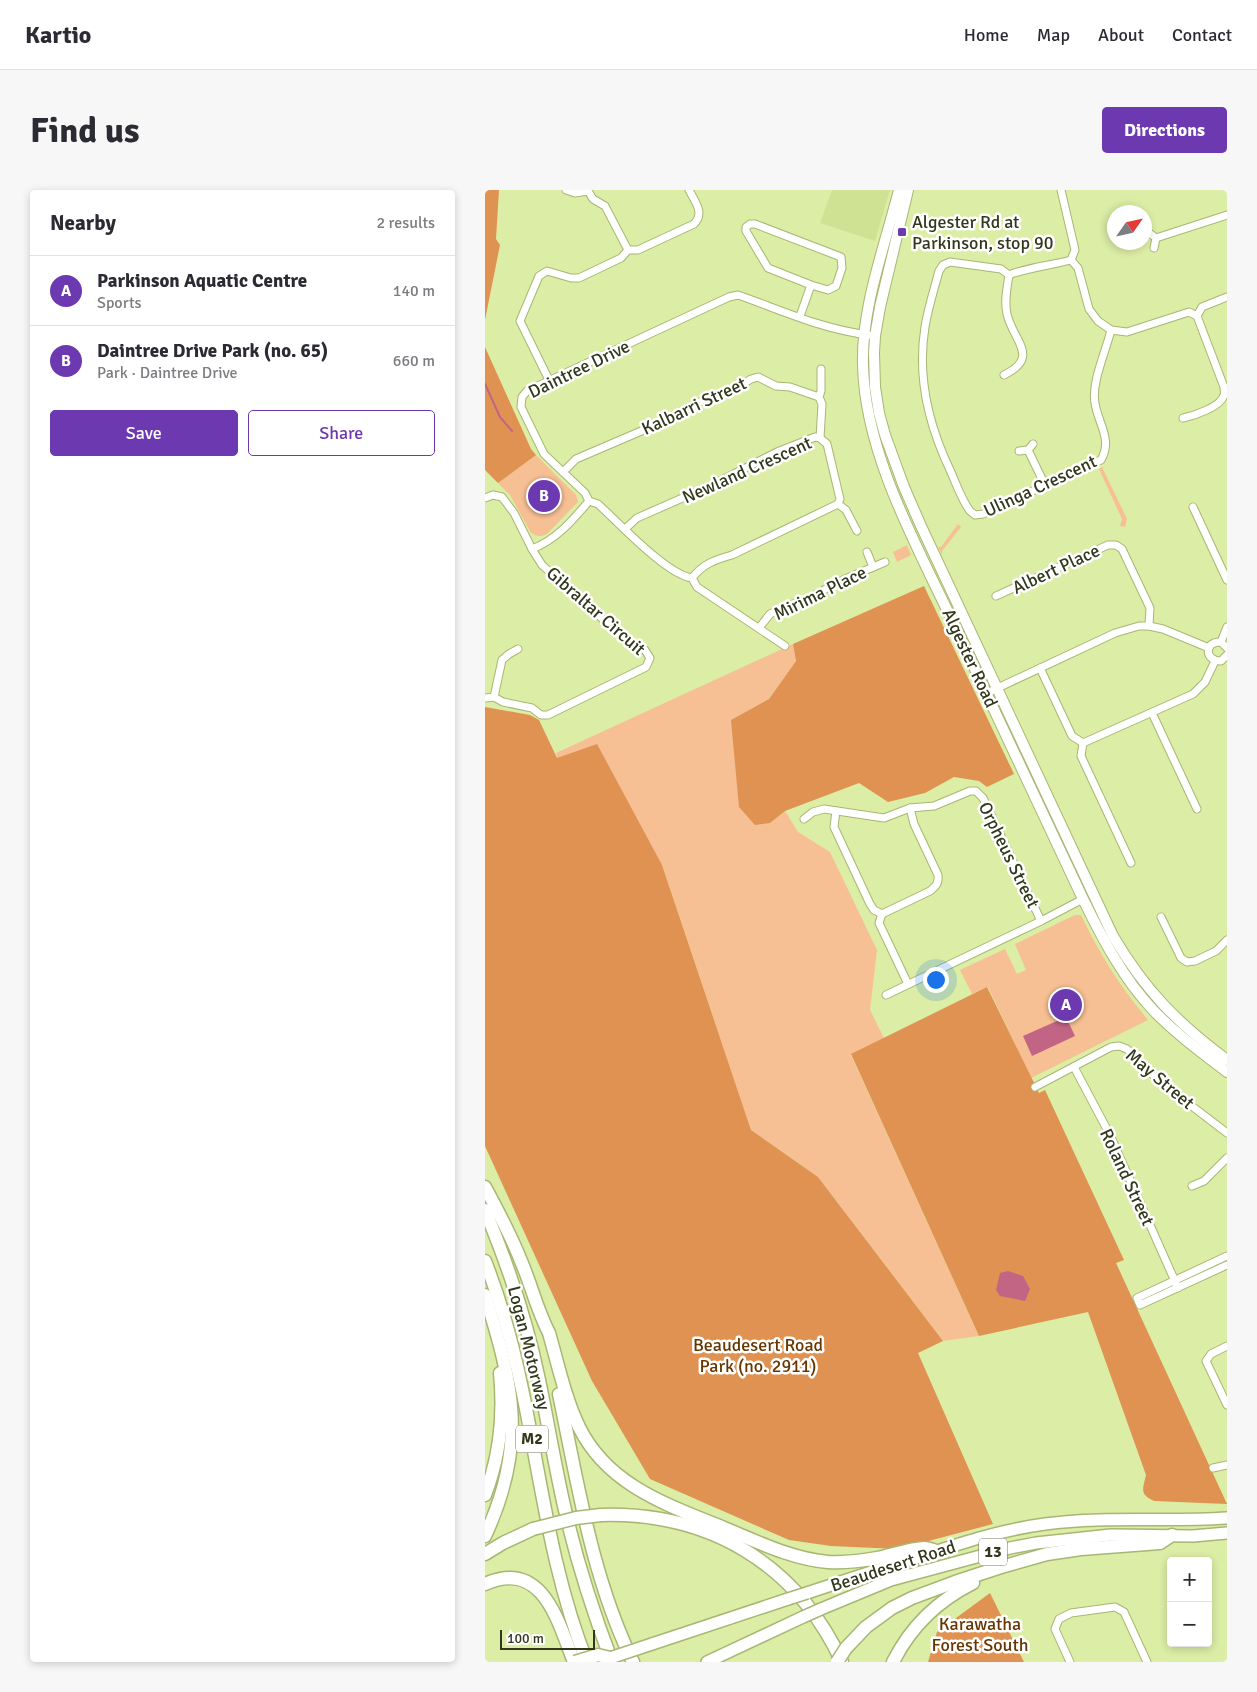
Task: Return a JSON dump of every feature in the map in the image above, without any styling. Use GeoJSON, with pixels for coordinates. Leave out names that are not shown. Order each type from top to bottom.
{"type":"FeatureCollection","features":[{"type":"Feature","properties":{"kind":"highway"},"geometry":{"type":"LineString","coordinates":[[485,1187],[521,1259],[549,1333],[571,1407],[579,1427],[607,1466],[631,1486],[709,1522],[806,1559],[829,1562],[854,1561],[923,1548],[936,1551]]}},
{"type":"Feature","properties":{"kind":"highway","name":"Logan Motorway"},"geometry":{"type":"LineString","coordinates":[[485,1210],[524,1319],[539,1378],[576,1555],[598,1625],[606,1661]]}},
{"type":"Feature","properties":{"kind":"highway","name":"Logan Motorway"},"geometry":{"type":"LineString","coordinates":[[485,1261],[513,1349],[552,1542],[572,1618],[587,1662]]}},
{"type":"Feature","properties":{"kind":"highway"},"geometry":{"type":"LineString","coordinates":[[485,1295],[506,1369],[511,1396],[512,1442],[508,1474],[485,1536]]}},
{"type":"Feature","properties":{"kind":"highway"},"geometry":{"type":"LineString","coordinates":[[485,1495],[498,1450],[501,1416],[499,1365],[492,1331],[493,1322]]}},
{"type":"Feature","properties":{"kind":"highway"},"geometry":{"type":"LineString","coordinates":[[544,1323],[588,1532],[607,1598],[633,1662]]}},
{"type":"Feature","properties":{"kind":"highway"},"geometry":{"type":"LineString","coordinates":[[485,1554],[533,1529],[576,1518],[601,1515],[637,1515],[677,1522],[721,1538],[754,1556],[792,1587],[827,1633],[842,1662]]}},
{"type":"Feature","properties":{"kind":"highway","name":"Beaudesert Road"},"geometry":{"type":"LineString","coordinates":[[606,1661],[807,1593],[936,1551],[1005,1531],[1062,1522],[1227,1518]]}},
{"type":"Feature","properties":{"kind":"highway","name":"Beaudesert Road"},"geometry":{"type":"LineString","coordinates":[[707,1662],[803,1617],[891,1580],[1009,1548],[1088,1536],[1227,1534]]}},
{"type":"Feature","properties":{"kind":"highway"},"geometry":{"type":"LineString","coordinates":[[837,1662],[846,1648],[865,1627],[897,1605],[912,1598],[1001,1567],[1062,1551],[1161,1543],[1172,1535]]}},
{"type":"Feature","properties":{"kind":"highway"},"geometry":{"type":"LineString","coordinates":[[893,1662],[904,1641],[927,1613],[947,1597],[992,1574],[1001,1567]]}},
{"type":"Feature","properties":{"kind":"highway"},"geometry":{"type":"LineString","coordinates":[[485,1584],[497,1579],[512,1578],[527,1582],[541,1591],[550,1603],[574,1662],[598,1655],[606,1661]]}},
{"type":"Feature","properties":{"kind":"main road","name":"Algester Road"},"geometry":{"type":"LineString","coordinates":[[899,190],[863,334],[864,391],[875,442],[896,498],[1083,899],[1115,958],[1139,994],[1177,1033],[1225,1062]]}},
{"type":"Feature","properties":{"kind":"main road","name":"Algester Road"},"geometry":{"type":"LineString","coordinates":[[908,190],[880,307],[875,336],[875,387],[885,435],[921,526],[1113,936],[1142,981],[1176,1018],[1225,1062]]}},
{"type":"Feature","properties":{"kind":"main road"},"geometry":{"type":"LineString","coordinates":[[1083,899],[1093,894]]}},
{"type":"Feature","properties":{"kind":"street"},"geometry":{"type":"LineString","coordinates":[[566,190],[575,193],[588,191],[593,199],[605,206],[628,250]]}},
{"type":"Feature","properties":{"kind":"street"},"geometry":{"type":"LineString","coordinates":[[549,380],[520,321],[539,276],[547,271],[571,278],[579,278],[621,258],[628,250],[638,250],[694,224],[699,219],[700,213],[689,190]]}},
{"type":"Feature","properties":{"kind":"street"},"geometry":{"type":"LineString","coordinates":[[1061,190],[1075,250],[1071,260]]}},
{"type":"Feature","properties":{"kind":"street"},"geometry":{"type":"LineString","coordinates":[[1156,238],[1227,215]]}},
{"type":"Feature","properties":{"kind":"street"},"geometry":{"type":"LineString","coordinates":[[750,224],[755,224],[841,257],[842,268],[836,286],[829,290],[811,285],[768,268],[746,231],[746,227],[750,224]]}},
{"type":"Feature","properties":{"kind":"street"},"geometry":{"type":"LineString","coordinates":[[1152,235],[1156,238]]}},
{"type":"Feature","properties":{"kind":"street"},"geometry":{"type":"LineString","coordinates":[[1154,248],[1156,238]]}},
{"type":"Feature","properties":{"kind":"street"},"geometry":{"type":"LineString","coordinates":[[1004,375],[1016,370],[1022,364],[1023,355],[1021,345],[1007,315],[1005,304],[1009,275],[1019,271],[1071,260]]}},
{"type":"Feature","properties":{"kind":"street"},"geometry":{"type":"LineString","coordinates":[[1071,260],[1078,268],[1089,309],[1098,321],[1111,330],[1127,332],[1189,312],[1197,316],[1224,387],[1225,395],[1214,406],[1196,415],[1183,418]]}},
{"type":"Feature","properties":{"kind":"street","name":"Ulinga Crescent"},"geometry":{"type":"LineString","coordinates":[[1009,275],[1001,269],[950,262],[943,265],[939,271],[925,328],[923,359],[925,391],[937,443],[970,511],[975,515],[983,514],[1037,489],[1043,481],[1052,482],[1101,460],[1107,442],[1094,397],[1095,386],[1111,330]]}},
{"type":"Feature","properties":{"kind":"street"},"geometry":{"type":"LineString","coordinates":[[800,316],[811,285]]}},
{"type":"Feature","properties":{"kind":"street","name":"Daintree Drive"},"geometry":{"type":"LineString","coordinates":[[785,646],[697,587],[691,578],[683,577],[665,566],[598,504],[589,501],[585,493],[544,454],[521,407],[521,401],[527,391],[549,380],[738,294],[827,326],[875,336]]}},
{"type":"Feature","properties":{"kind":"street"},"geometry":{"type":"LineString","coordinates":[[1197,316],[1201,307],[1227,296]]}},
{"type":"Feature","properties":{"kind":"street"},"geometry":{"type":"LineString","coordinates":[[820,438],[822,404],[819,396],[821,391],[821,369]]}},
{"type":"Feature","properties":{"kind":"street","name":"Kalbarri Street"},"geometry":{"type":"LineString","coordinates":[[563,472],[577,459],[646,429],[702,401],[713,398],[743,384],[751,378],[758,377],[776,386],[790,387],[819,396]]}},
{"type":"Feature","properties":{"kind":"street","name":"Newland Crescent"},"geometry":{"type":"LineString","coordinates":[[625,529],[637,518],[815,437],[820,438],[827,444],[840,499],[837,504]]}},
{"type":"Feature","properties":{"kind":"street"},"geometry":{"type":"LineString","coordinates":[[1019,451],[1031,447],[1043,481]]}},
{"type":"Feature","properties":{"kind":"street","name":"Gibraltar Circuit"},"geometry":{"type":"LineString","coordinates":[[485,498],[493,495],[502,497],[507,502],[532,549],[543,565],[617,632],[645,650],[650,660],[646,667],[548,715],[541,715],[532,708],[503,702],[494,697],[485,698]]}},
{"type":"Feature","properties":{"kind":"street"},"geometry":{"type":"LineString","coordinates":[[532,549],[541,546],[558,534],[589,501]]}},
{"type":"Feature","properties":{"kind":"street"},"geometry":{"type":"LineString","coordinates":[[691,578],[700,568],[720,558],[732,555],[837,504],[846,510],[857,531]]}},
{"type":"Feature","properties":{"kind":"street"},"geometry":{"type":"LineString","coordinates":[[1193,507],[1227,580]]}},
{"type":"Feature","properties":{"kind":"street","name":"Albert Place"},"geometry":{"type":"LineString","coordinates":[[996,596],[1108,545],[1116,545],[1122,549],[1150,608],[1149,626]]}},
{"type":"Feature","properties":{"kind":"street"},"geometry":{"type":"LineString","coordinates":[[867,552],[873,567]]}},
{"type":"Feature","properties":{"kind":"street","name":"Mirima Place"},"geometry":{"type":"LineString","coordinates":[[759,628],[770,614],[789,605],[801,602],[843,580],[885,562]]}},
{"type":"Feature","properties":{"kind":"street"},"geometry":{"type":"LineString","coordinates":[[987,693],[1115,633],[1139,626],[1163,629],[1209,648]]}},
{"type":"Feature","properties":{"kind":"street"},"geometry":{"type":"LineString","coordinates":[[1209,648],[1213,644],[1224,645],[1227,627]]}},
{"type":"Feature","properties":{"kind":"street"},"geometry":{"type":"LineString","coordinates":[[1209,648],[1210,657],[1215,661],[1221,661],[1227,655]]}},
{"type":"Feature","properties":{"kind":"street"},"geometry":{"type":"LineString","coordinates":[[494,697],[503,660],[518,649]]}},
{"type":"Feature","properties":{"kind":"street"},"geometry":{"type":"LineString","coordinates":[[1083,743],[1193,694],[1200,688],[1215,661]]}},
{"type":"Feature","properties":{"kind":"street"},"geometry":{"type":"LineString","coordinates":[[1040,668],[1072,736],[1083,743]]}},
{"type":"Feature","properties":{"kind":"street"},"geometry":{"type":"LineString","coordinates":[[1153,713],[1197,810]]}},
{"type":"Feature","properties":{"kind":"street"},"geometry":{"type":"LineString","coordinates":[[1083,743],[1081,756],[1131,863]]}},
{"type":"Feature","properties":{"kind":"street","name":"Orpheus Street"},"geometry":{"type":"LineString","coordinates":[[804,819],[813,812],[824,810],[884,818],[910,808],[934,806],[976,790],[983,798],[1041,921]]}},
{"type":"Feature","properties":{"kind":"street"},"geometry":{"type":"LineString","coordinates":[[908,984],[879,923],[882,914],[930,891],[938,882],[938,875],[914,824],[910,808]]}},
{"type":"Feature","properties":{"kind":"street"},"geometry":{"type":"LineString","coordinates":[[837,811],[833,827],[869,904],[874,910],[882,914]]}},
{"type":"Feature","properties":{"kind":"street"},"geometry":{"type":"LineString","coordinates":[[886,995],[1083,899]]}},
{"type":"Feature","properties":{"kind":"street"},"geometry":{"type":"LineString","coordinates":[[1161,917],[1181,958],[1187,962],[1195,961],[1217,950],[1227,940]]}},
{"type":"Feature","properties":{"kind":"street","name":"May Street"},"geometry":{"type":"LineString","coordinates":[[1035,1087],[1111,1047],[1119,1046],[1127,1049],[1159,1082],[1227,1133]]}},
{"type":"Feature","properties":{"kind":"street","name":"Roland Street"},"geometry":{"type":"LineString","coordinates":[[1074,1067],[1110,1135],[1177,1284]]}},
{"type":"Feature","properties":{"kind":"street"},"geometry":{"type":"LineString","coordinates":[[1192,1186],[1204,1181],[1227,1158]]}},
{"type":"Feature","properties":{"kind":"street"},"geometry":{"type":"LineString","coordinates":[[1227,1256],[1177,1284],[1140,1305],[1137,1298],[1177,1284],[1227,1265]]}},
{"type":"Feature","properties":{"kind":"street"},"geometry":{"type":"LineString","coordinates":[[1227,1346],[1211,1354],[1206,1361],[1227,1405]]}},
{"type":"Feature","properties":{"kind":"street"},"geometry":{"type":"LineString","coordinates":[[1213,1468],[1227,1465]]}},
{"type":"Feature","properties":{"kind":"street"},"geometry":{"type":"LineString","coordinates":[[1070,1662],[1055,1630],[1059,1619],[1071,1613],[1115,1607],[1124,1612],[1147,1662]]}},
{"type":"Feature","properties":{"kind":"shaded area"},"geometry":{"type":"Polygon","coordinates":[[[832,190],[890,190],[875,241],[820,223],[832,190]]]}},
{"type":"Feature","properties":{"kind":"shaded area"},"geometry":{"type":"Polygon","coordinates":[[[536,455],[576,495],[578,502],[548,533],[540,536],[531,533],[510,495],[498,483],[536,455]]]}},
{"type":"Feature","properties":{"kind":"shaded area"},"geometry":{"type":"Polygon","coordinates":[[[1102,467],[1127,519],[1125,527],[1120,526],[1122,519],[1099,469],[1102,467]]]}},
{"type":"Feature","properties":{"kind":"shaded area"},"geometry":{"type":"Polygon","coordinates":[[[958,524],[961,527],[942,551],[942,555],[938,547],[941,547],[958,524]]]}},
{"type":"Feature","properties":{"kind":"shaded area"},"geometry":{"type":"Polygon","coordinates":[[[907,545],[911,555],[897,562],[893,552],[907,545]]]}},
{"type":"Feature","properties":{"kind":"shaded area"},"geometry":{"type":"Polygon","coordinates":[[[793,644],[796,661],[769,699],[731,720],[770,823],[785,811],[798,832],[830,852],[877,950],[870,1010],[884,1038],[851,1055],[979,1336],[943,1341],[818,1177],[751,1130],[662,865],[557,758],[556,753],[793,644]]]}},
{"type":"Feature","properties":{"kind":"shaded area"},"geometry":{"type":"Polygon","coordinates":[[[1075,915],[1081,915],[1111,970],[1148,1020],[1031,1078],[988,987],[972,994],[960,970],[1005,949],[1017,974],[1026,970],[1015,944],[1075,915]]]}},
{"type":"Feature","properties":{"kind":"shaded area"},"geometry":{"type":"Polygon","coordinates":[[[1066,1017],[1075,1036],[1032,1056],[1023,1036],[1066,1017]]]}},
{"type":"Feature","properties":{"kind":"shaded area"},"geometry":{"type":"Polygon","coordinates":[[[1008,1271],[1023,1276],[1030,1289],[1025,1301],[1000,1296],[996,1290],[1000,1273],[1008,1271]]]}},
{"type":"Feature","properties":{"kind":"green space"},"geometry":{"type":"Polygon","coordinates":[[[485,190],[499,190],[496,239],[500,245],[485,320],[485,190]]]}},
{"type":"Feature","properties":{"kind":"green space"},"geometry":{"type":"Polygon","coordinates":[[[485,347],[531,449],[536,455],[498,483],[485,470],[485,347]]]}},
{"type":"Feature","properties":{"kind":"green space"},"geometry":{"type":"Polygon","coordinates":[[[924,586],[1014,774],[987,787],[979,781],[954,777],[925,793],[888,802],[859,783],[785,811],[770,823],[755,825],[739,807],[731,720],[769,699],[796,661],[793,644],[924,586]]]}},
{"type":"Feature","properties":{"kind":"green space","name":"Beaudesert Road Park (no. 2911)"},"geometry":{"type":"Polygon","coordinates":[[[485,707],[530,715],[539,720],[557,758],[597,744],[662,865],[751,1130],[818,1177],[943,1341],[918,1353],[993,1524],[898,1549],[831,1546],[789,1540],[650,1479],[592,1381],[485,1146],[485,707]]]}},
{"type":"Feature","properties":{"kind":"green space"},"geometry":{"type":"Polygon","coordinates":[[[987,987],[1039,1093],[1045,1090],[1124,1260],[1116,1263],[1227,1504],[1154,1501],[1146,1496],[1143,1488],[1146,1475],[1088,1312],[979,1336],[851,1054],[987,987]]]}},
{"type":"Feature","properties":{"kind":"green space","name":"Karawatha Forest South"},"geometry":{"type":"Polygon","coordinates":[[[990,1593],[1024,1662],[928,1662],[937,1632],[990,1593]]]}},
{"type":"Feature","properties":{"kind":"waterway"},"geometry":{"type":"LineString","coordinates":[[485,384],[500,417],[512,431]]}},
{"type":"Feature","properties":{"kind":"place","name":"Algester Rd at Parkinson, stop 90"},"geometry":{"type":"Point","coordinates":[902,232]}},
{"type":"Feature","properties":{"kind":"place","name":"Daintree Drive Park (no. 65)"},"geometry":{"type":"Point","coordinates":[544,496]}},
{"type":"Feature","properties":{"kind":"place","name":"Parkinson Aquatic Centre"},"geometry":{"type":"Point","coordinates":[1066,1005]}}]}
